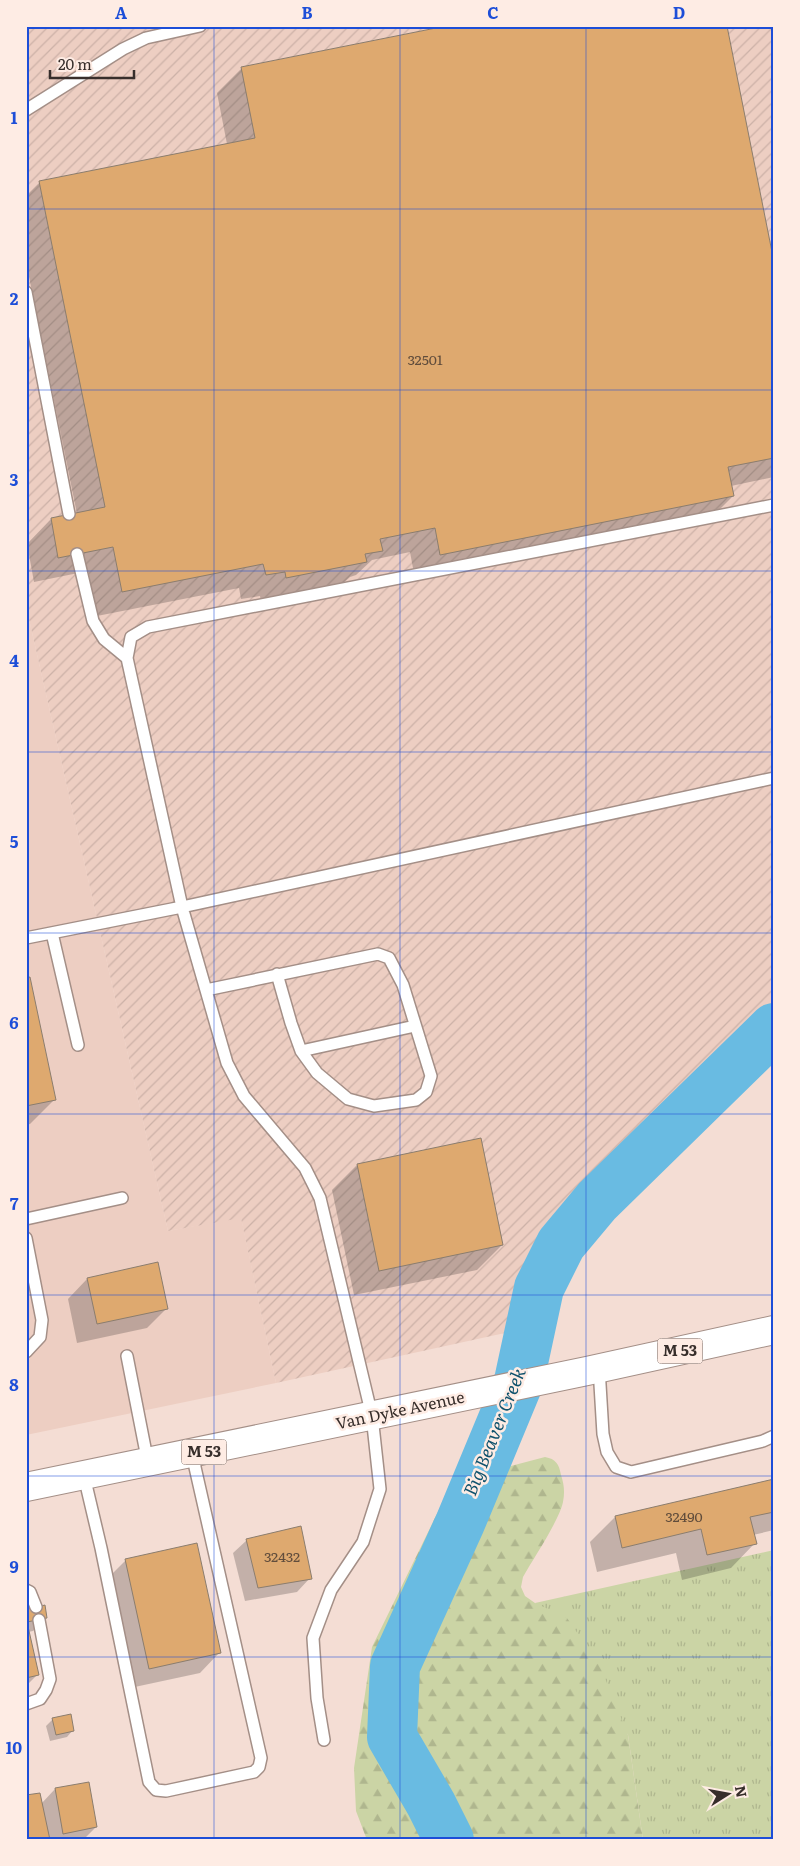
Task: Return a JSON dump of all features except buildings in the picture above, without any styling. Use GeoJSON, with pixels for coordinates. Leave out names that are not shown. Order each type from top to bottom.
{"type":"FeatureCollection","features":[{"type":"Feature","properties":{"kind":"main road","name":"Van Dyke Avenue"},"geometry":{"type":"LineString","coordinates":[[26,1488],[772,1333]]}},
{"type":"Feature","properties":{"kind":"lane"},"geometry":{"type":"LineString","coordinates":[[26,110],[122,49],[146,38],[200,26]]}},
{"type":"Feature","properties":{"kind":"lane"},"geometry":{"type":"LineString","coordinates":[[26,292],[69,514]]}},
{"type":"Feature","properties":{"kind":"lane"},"geometry":{"type":"LineString","coordinates":[[324,1740],[317,1698],[313,1638],[331,1590],[363,1542],[380,1489],[372,1416],[320,1198],[305,1168],[244,1096],[227,1063],[182,907],[127,658],[132,638],[148,627],[774,504]]}},
{"type":"Feature","properties":{"kind":"lane"},"geometry":{"type":"LineString","coordinates":[[77,554],[93,621],[104,639],[127,658]]}},
{"type":"Feature","properties":{"kind":"lane"},"geometry":{"type":"LineString","coordinates":[[26,938],[182,907],[774,778]]}},
{"type":"Feature","properties":{"kind":"lane"},"geometry":{"type":"LineString","coordinates":[[52,933],[78,1045]]}},
{"type":"Feature","properties":{"kind":"lane"},"geometry":{"type":"LineString","coordinates":[[206,990],[277,974],[378,954],[389,958],[403,985],[431,1076],[426,1092],[416,1100],[374,1106],[348,1099],[317,1074],[301,1051],[290,1023],[277,974]]}},
{"type":"Feature","properties":{"kind":"lane"},"geometry":{"type":"LineString","coordinates":[[301,1051],[415,1026]]}},
{"type":"Feature","properties":{"kind":"lane"},"geometry":{"type":"LineString","coordinates":[[26,1219],[122,1198]]}},
{"type":"Feature","properties":{"kind":"lane"},"geometry":{"type":"LineString","coordinates":[[26,1238],[42,1320],[40,1337],[26,1352]]}},
{"type":"Feature","properties":{"kind":"lane"},"geometry":{"type":"LineString","coordinates":[[127,1356],[148,1463]]}},
{"type":"Feature","properties":{"kind":"lane"},"geometry":{"type":"LineString","coordinates":[[593,1370],[607,1452],[616,1467],[631,1472],[763,1441],[774,1436]]}},
{"type":"Feature","properties":{"kind":"lane"},"geometry":{"type":"LineString","coordinates":[[84,1476],[103,1558],[149,1782],[156,1790],[166,1791],[254,1772],[259,1767],[261,1758],[192,1454]]}},
{"type":"Feature","properties":{"kind":"lane"},"geometry":{"type":"LineString","coordinates":[[26,1590],[30,1592],[36,1608]]}},
{"type":"Feature","properties":{"kind":"lane"},"geometry":{"type":"LineString","coordinates":[[26,1704],[40,1699],[50,1679],[39,1620]]}},
{"type":"Feature","properties":{"kind":"shaded area"},"geometry":{"type":"Polygon","coordinates":[[[26,26],[774,26],[774,1014],[677,1115],[544,1246],[516,1286],[505,1333],[276,1383],[241,1218],[168,1231],[26,606],[26,26]]]}},
{"type":"Feature","properties":{"kind":"shaded area"},"geometry":{"type":"Polygon","coordinates":[[[26,606],[168,1231],[241,1217],[276,1383],[26,1435],[26,606]]]}},
{"type":"Feature","properties":{"kind":"green space"},"geometry":{"type":"Polygon","coordinates":[[[545,1457],[552,1459],[559,1468],[564,1488],[563,1502],[551,1529],[523,1577],[521,1587],[525,1596],[535,1603],[567,1618],[600,1666],[628,1735],[643,1840],[367,1840],[356,1811],[354,1768],[372,1647],[453,1481],[545,1457]]]}},
{"type":"Feature","properties":{"kind":"green space"},"geometry":{"type":"Polygon","coordinates":[[[774,1550],[774,1840],[643,1840],[628,1735],[535,1603],[774,1550]]]}},
{"type":"Feature","properties":{"kind":"waterway","name":"Big Beaver Creek"},"geometry":{"type":"LineString","coordinates":[[449,1840],[431,1804],[392,1737],[395,1666],[460,1523],[519,1381],[539,1288],[561,1244],[597,1201],[774,1028]]}}]}
